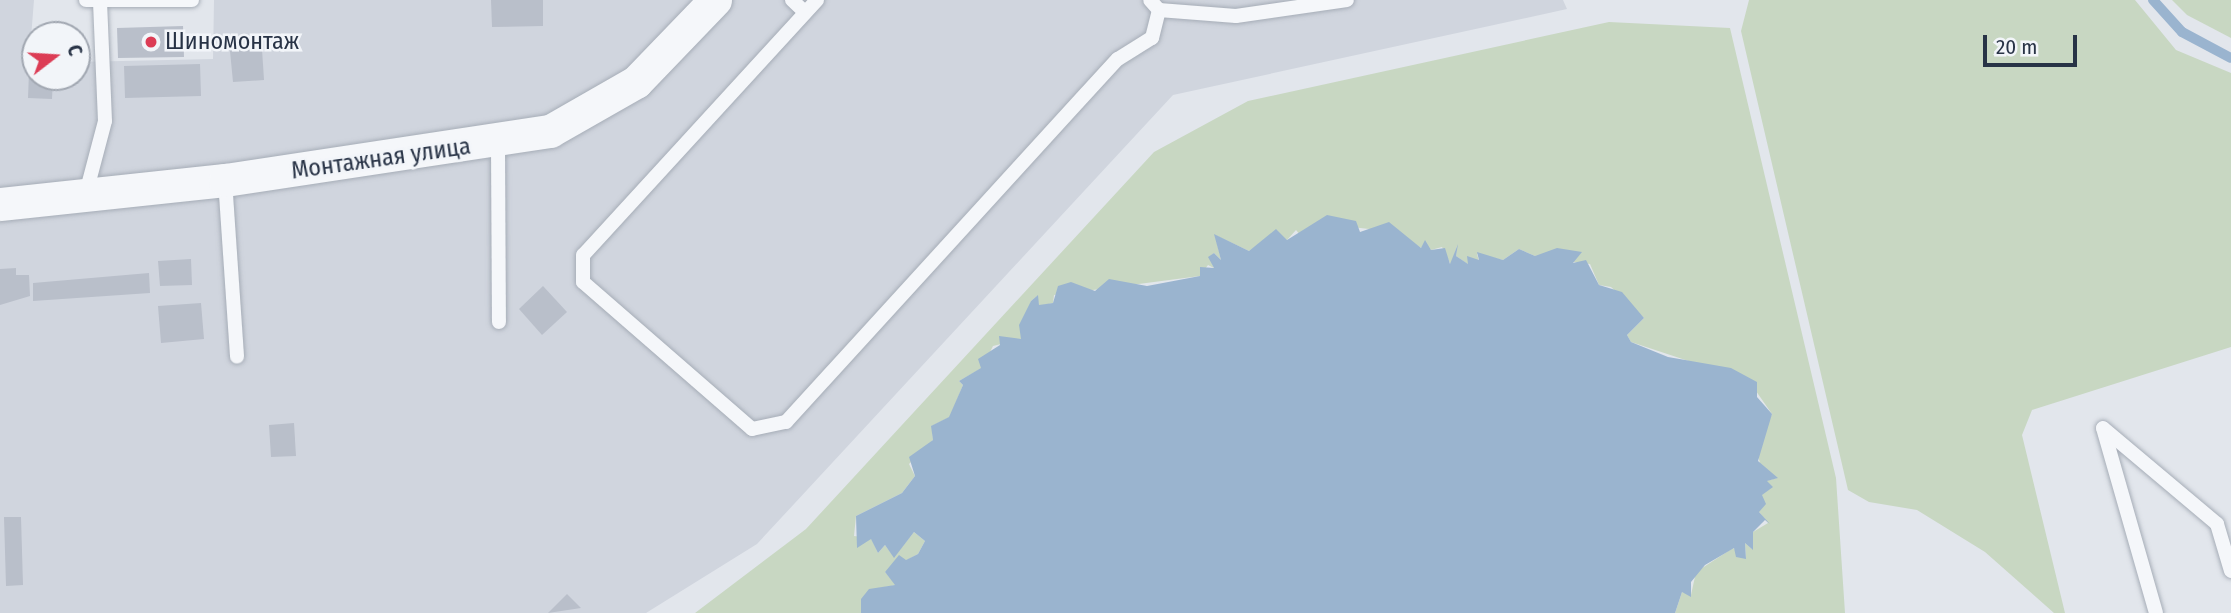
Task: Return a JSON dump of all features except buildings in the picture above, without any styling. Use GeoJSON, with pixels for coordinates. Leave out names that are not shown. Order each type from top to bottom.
{"type":"FeatureCollection","features":[{"type":"Feature","properties":{"kind":"street","name":"Монтажная улица"},"geometry":{"type":"LineString","coordinates":[[0,204],[225,180],[498,143],[550,131],[589,113],[636,82],[715,0]]}},
{"type":"Feature","properties":{"kind":"lane"},"geometry":{"type":"LineString","coordinates":[[86,193],[105,121],[93,2],[192,0]]}},
{"type":"Feature","properties":{"kind":"lane"},"geometry":{"type":"LineString","coordinates":[[792,0],[806,12]]}},
{"type":"Feature","properties":{"kind":"lane"},"geometry":{"type":"LineString","coordinates":[[817,0],[583,255],[583,282],[752,429],[786,422],[1118,59],[1152,38],[1154,5],[1237,16],[1346,0]]}},
{"type":"Feature","properties":{"kind":"lane"},"geometry":{"type":"LineString","coordinates":[[1224,0],[1237,16]]}},
{"type":"Feature","properties":{"kind":"lane"},"geometry":{"type":"LineString","coordinates":[[498,143],[499,322]]}},
{"type":"Feature","properties":{"kind":"lane"},"geometry":{"type":"LineString","coordinates":[[225,180],[237,357]]}},
{"type":"Feature","properties":{"kind":"lane"},"geometry":{"type":"LineString","coordinates":[[2156,613],[2103,428],[2217,524],[2231,571]]}},
{"type":"Feature","properties":{"kind":"shaded area"},"geometry":{"type":"Polygon","coordinates":[[[0,0],[34,0],[32,21],[21,21],[21,91],[91,91],[91,62],[213,59],[214,0],[1563,0],[1567,9],[1173,95],[757,544],[646,613],[0,613],[0,0]]]}},
{"type":"Feature","properties":{"kind":"green space"},"geometry":{"type":"Polygon","coordinates":[[[1749,0],[2135,0],[2176,50],[2231,73],[2231,347],[2032,410],[2022,435],[2065,613],[2054,613],[1985,552],[1917,510],[1869,502],[1848,490],[1741,31],[1749,0]]]}},
{"type":"Feature","properties":{"kind":"green space"},"geometry":{"type":"Polygon","coordinates":[[[2172,0],[2231,0],[2231,38],[2187,15],[2172,0]]]}},
{"type":"Feature","properties":{"kind":"green space"},"geometry":{"type":"Polygon","coordinates":[[[1609,22],[1730,28],[1836,478],[1845,613],[1675,613],[1682,592],[1691,595],[1696,572],[1733,548],[1746,558],[1745,543],[1752,549],[1753,532],[1768,523],[1759,512],[1761,495],[1766,481],[1777,478],[1762,471],[1756,448],[1772,414],[1749,381],[1631,342],[1627,335],[1644,318],[1611,287],[1599,285],[1590,264],[1572,262],[1574,251],[1535,256],[1519,249],[1503,260],[1477,254],[1479,261],[1468,257],[1469,265],[1456,256],[1457,246],[1451,265],[1442,247],[1431,250],[1425,243],[1421,248],[1396,232],[1316,223],[1301,236],[1296,230],[1287,240],[1273,235],[1249,251],[1215,235],[1221,260],[1214,253],[1209,257],[1214,268],[1208,265],[1200,276],[1054,295],[1053,303],[1039,306],[1037,296],[1031,301],[1021,339],[993,346],[982,368],[959,381],[963,385],[950,417],[932,426],[933,440],[909,464],[915,476],[902,493],[856,516],[854,536],[871,538],[878,553],[885,545],[894,557],[914,532],[925,541],[918,554],[885,572],[896,585],[869,590],[861,613],[695,613],[806,529],[1154,152],[1248,101],[1609,22]]]}},
{"type":"Feature","properties":{"kind":"water"},"geometry":{"type":"Polygon","coordinates":[[[1327,215],[1356,221],[1360,232],[1389,222],[1421,248],[1425,240],[1431,250],[1445,248],[1450,264],[1458,244],[1456,256],[1468,264],[1467,256],[1479,260],[1477,252],[1503,260],[1519,249],[1535,256],[1557,248],[1582,252],[1573,263],[1586,260],[1599,285],[1622,292],[1644,318],[1627,335],[1631,342],[1668,357],[1731,368],[1757,382],[1757,397],[1772,414],[1758,461],[1778,478],[1767,481],[1773,487],[1762,495],[1766,504],[1759,512],[1770,524],[1765,520],[1753,532],[1753,550],[1745,543],[1746,559],[1736,557],[1734,548],[1705,565],[1691,582],[1691,597],[1682,592],[1675,613],[861,613],[861,599],[869,589],[895,585],[885,572],[899,555],[906,560],[918,554],[925,541],[914,532],[894,558],[885,545],[878,553],[871,539],[857,548],[856,516],[902,493],[915,476],[909,457],[933,440],[931,426],[949,417],[963,385],[959,381],[981,368],[978,359],[1000,345],[999,336],[1021,339],[1019,325],[1031,301],[1038,295],[1039,305],[1053,303],[1058,286],[1071,282],[1095,291],[1109,279],[1147,286],[1200,276],[1200,267],[1214,268],[1208,257],[1214,253],[1221,260],[1214,234],[1249,251],[1276,229],[1287,240],[1327,215]]]}},
{"type":"Feature","properties":{"kind":"waterway"},"geometry":{"type":"LineString","coordinates":[[2153,0],[2182,32],[2231,58]]}},
{"type":"Feature","properties":{"kind":"place","name":"Шиномонтаж"},"geometry":{"type":"Point","coordinates":[151,42]}}]}
